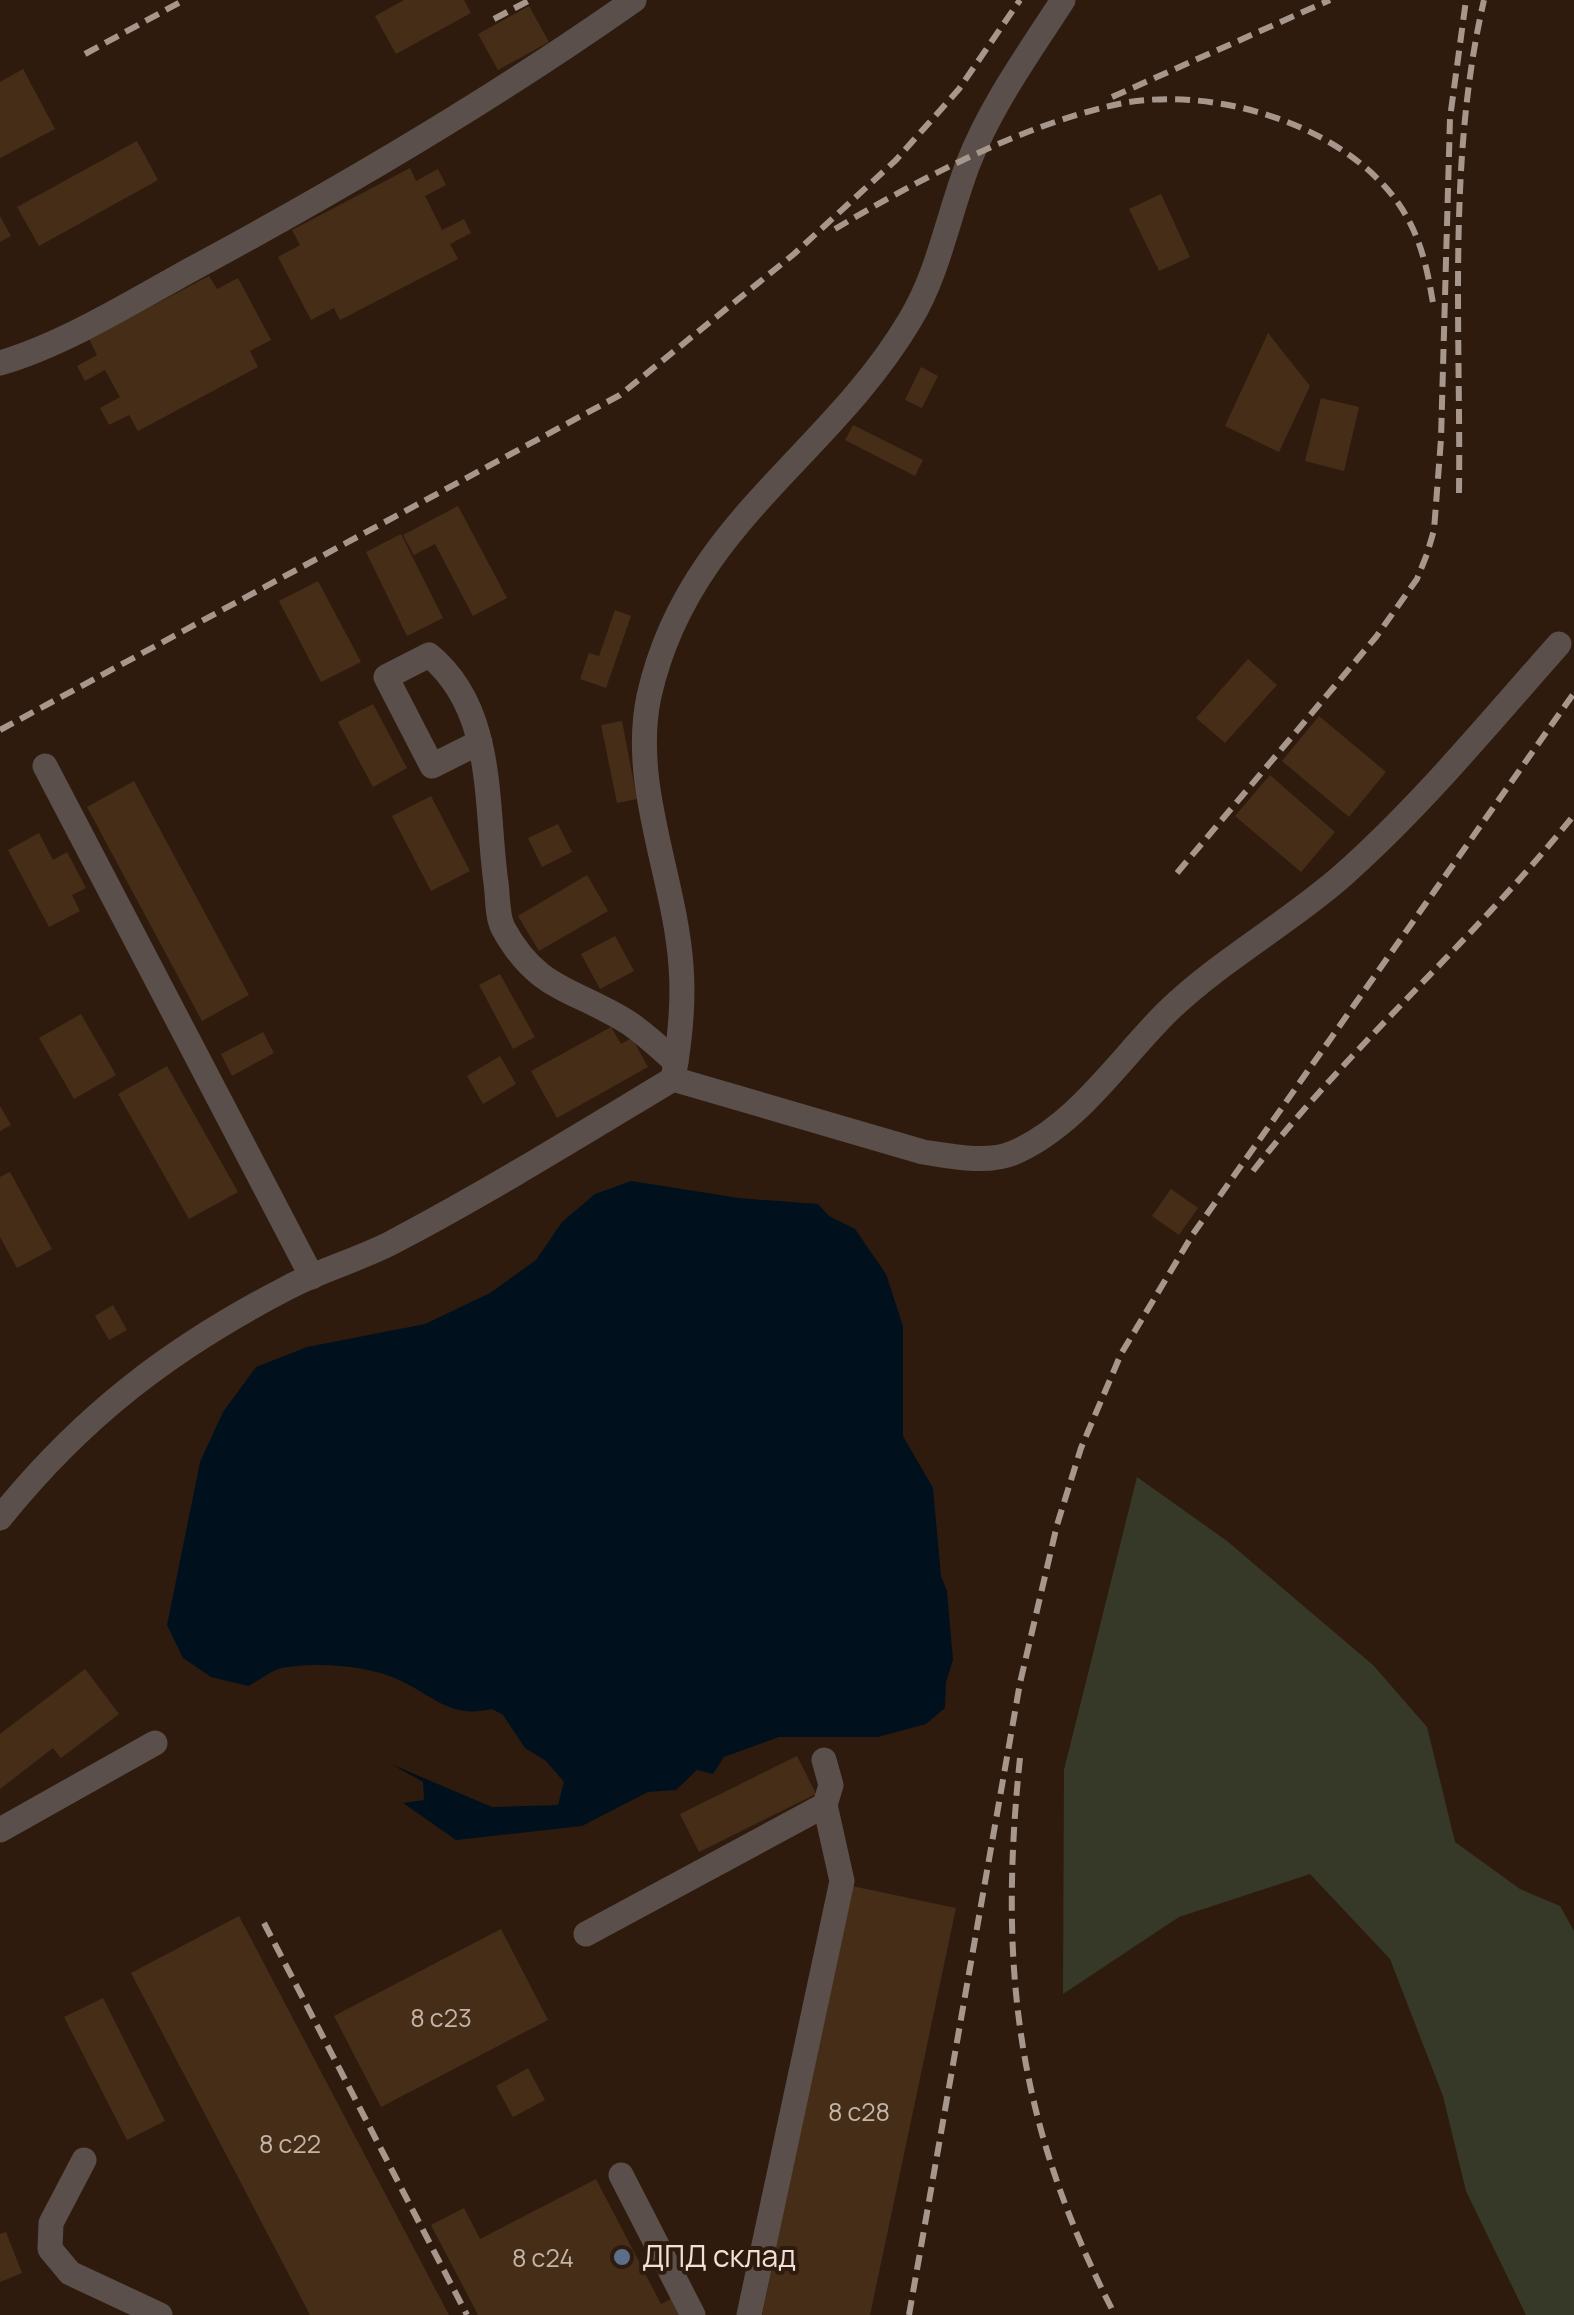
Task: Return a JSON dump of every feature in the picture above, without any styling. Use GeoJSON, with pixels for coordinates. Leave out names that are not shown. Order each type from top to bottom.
{"type":"FeatureCollection","features":[{"type":"Feature","properties":{"kind":"street"},"geometry":{"type":"LineString","coordinates":[[0,363],[142,296],[308,206],[498,94],[634,0]]}},
{"type":"Feature","properties":{"kind":"street"},"geometry":{"type":"LineString","coordinates":[[674,1070],[681,965],[646,748],[650,695],[668,638],[703,570],[742,516],[882,366],[932,274],[984,130],[1063,0]]}},
{"type":"Feature","properties":{"kind":"street"},"geometry":{"type":"LineString","coordinates":[[480,742],[487,777],[489,836],[500,924],[526,964],[552,986],[631,1024],[674,1070],[923,1152],[965,1158],[1008,1155],[1040,1140],[1080,1105],[1170,1009],[1340,878],[1421,800],[1559,644]]}},
{"type":"Feature","properties":{"kind":"street"},"geometry":{"type":"LineString","coordinates":[[46,766],[312,1277]]}},
{"type":"Feature","properties":{"kind":"street"},"geometry":{"type":"LineString","coordinates":[[0,1518],[94,1415],[174,1351],[312,1277],[387,1245],[449,1211],[674,1070]]}},
{"type":"Feature","properties":{"kind":"street"},"geometry":{"type":"LineString","coordinates":[[0,1830],[156,1743]]}},
{"type":"Feature","properties":{"kind":"street"},"geometry":{"type":"LineString","coordinates":[[749,2315],[842,1880],[825,1805],[831,1785],[824,1760]]}},
{"type":"Feature","properties":{"kind":"street"},"geometry":{"type":"LineString","coordinates":[[586,1934],[825,1805]]}},
{"type":"Feature","properties":{"kind":"street"},"geometry":{"type":"LineString","coordinates":[[84,2160],[52,2223],[50,2249],[70,2272],[160,2315]]}},
{"type":"Feature","properties":{"kind":"street"},"geometry":{"type":"LineString","coordinates":[[620,2175],[693,2315]]}},
{"type":"Feature","properties":{"kind":"green space"},"geometry":{"type":"Polygon","coordinates":[[[1137,1477],[1227,1541],[1373,1665],[1427,1727],[1455,1842],[1520,1889],[1560,1906],[1574,1931],[1574,2315],[1526,2315],[1466,2191],[1443,2096],[1390,1959],[1310,1874],[1179,1917],[1063,1994],[1064,1770],[1137,1477]]]}},
{"type":"Feature","properties":{"kind":"water"},"geometry":{"type":"Polygon","coordinates":[[[631,1181],[739,1198],[818,1204],[829,1216],[855,1229],[886,1274],[903,1326],[903,1436],[933,1488],[953,1660],[946,1682],[945,1708],[926,1724],[878,1737],[779,1737],[724,1757],[713,1774],[697,1770],[676,1790],[648,1792],[582,1826],[456,1840],[403,1803],[424,1800],[423,1782],[391,1764],[492,1807],[558,1805],[564,1782],[546,1761],[525,1748],[503,1715],[492,1709],[453,1708],[399,1680],[357,1668],[282,1668],[248,1686],[211,1677],[183,1658],[167,1625],[200,1462],[223,1412],[256,1367],[307,1347],[425,1324],[490,1293],[536,1260],[562,1222],[595,1194],[631,1181]]]}},
{"type":"Feature","properties":{"kind":"building"},"geometry":{"type":"Polygon","coordinates":[[[404,0],[464,0],[471,13],[396,54],[375,16],[404,0]]]}},
{"type":"Feature","properties":{"kind":"building"},"geometry":{"type":"Polygon","coordinates":[[[529,6],[549,42],[498,70],[478,34],[529,6]]]}},
{"type":"Feature","properties":{"kind":"building"},"geometry":{"type":"Polygon","coordinates":[[[23,69],[55,129],[0,158],[0,82],[23,69]]]}},
{"type":"Feature","properties":{"kind":"building"},"geometry":{"type":"Polygon","coordinates":[[[137,141],[158,180],[39,246],[17,207],[137,141]]]}},
{"type":"Feature","properties":{"kind":"building"},"geometry":{"type":"Polygon","coordinates":[[[410,168],[416,181],[438,169],[446,185],[425,196],[442,230],[464,219],[471,233],[450,244],[458,259],[340,320],[334,308],[311,320],[278,257],[300,245],[292,230],[410,168]]]}},
{"type":"Feature","properties":{"kind":"building"},"geometry":{"type":"Polygon","coordinates":[[[1161,194],[1190,257],[1159,271],[1129,209],[1161,194]]]}},
{"type":"Feature","properties":{"kind":"building"},"geometry":{"type":"Polygon","coordinates":[[[0,216],[11,236],[0,242],[0,216]]]}},
{"type":"Feature","properties":{"kind":"building"},"geometry":{"type":"Polygon","coordinates":[[[209,276],[217,289],[238,278],[271,340],[250,351],[258,367],[138,431],[129,415],[109,425],[100,408],[120,397],[105,370],[85,381],[77,366],[97,355],[89,339],[209,276]]]}},
{"type":"Feature","properties":{"kind":"building"},"geometry":{"type":"Polygon","coordinates":[[[1268,333],[1310,386],[1279,452],[1225,426],[1268,333]]]}},
{"type":"Feature","properties":{"kind":"building"},"geometry":{"type":"Polygon","coordinates":[[[921,367],[938,376],[922,408],[905,400],[921,367]]]}},
{"type":"Feature","properties":{"kind":"building"},"geometry":{"type":"Polygon","coordinates":[[[1321,398],[1359,407],[1344,471],[1305,461],[1321,398]]]}},
{"type":"Feature","properties":{"kind":"building"},"geometry":{"type":"Polygon","coordinates":[[[853,425],[923,460],[915,476],[845,440],[853,425]]]}},
{"type":"Feature","properties":{"kind":"building"},"geometry":{"type":"Polygon","coordinates":[[[458,506],[507,598],[473,616],[435,544],[414,555],[403,535],[458,506]]]}},
{"type":"Feature","properties":{"kind":"building"},"geometry":{"type":"Polygon","coordinates":[[[401,534],[443,618],[407,636],[366,552],[401,534]]]}},
{"type":"Feature","properties":{"kind":"building"},"geometry":{"type":"Polygon","coordinates":[[[318,581],[361,662],[321,682],[279,601],[318,581]]]}},
{"type":"Feature","properties":{"kind":"building"},"geometry":{"type":"Polygon","coordinates":[[[615,610],[631,616],[606,688],[580,679],[589,653],[599,656],[615,610]]]}},
{"type":"Feature","properties":{"kind":"building"},"geometry":{"type":"Polygon","coordinates":[[[1248,659],[1277,685],[1225,743],[1196,718],[1248,659]]]}},
{"type":"Feature","properties":{"kind":"building"},"geometry":{"type":"Polygon","coordinates":[[[373,704],[407,768],[373,787],[338,722],[373,704]]]}},
{"type":"Feature","properties":{"kind":"building"},"geometry":{"type":"Polygon","coordinates":[[[1319,716],[1386,772],[1349,817],[1282,761],[1319,716]]]}},
{"type":"Feature","properties":{"kind":"building"},"geometry":{"type":"Polygon","coordinates":[[[622,721],[637,799],[617,803],[601,725],[622,721]]]}},
{"type":"Feature","properties":{"kind":"building"},"geometry":{"type":"Polygon","coordinates":[[[1270,775],[1335,832],[1301,872],[1235,816],[1270,775]]]}},
{"type":"Feature","properties":{"kind":"building"},"geometry":{"type":"Polygon","coordinates":[[[134,781],[249,995],[202,1021],[87,807],[134,781]]]}},
{"type":"Feature","properties":{"kind":"building"},"geometry":{"type":"Polygon","coordinates":[[[431,796],[470,871],[431,891],[392,816],[431,796]]]}},
{"type":"Feature","properties":{"kind":"building"},"geometry":{"type":"Polygon","coordinates":[[[558,824],[572,852],[542,867],[528,838],[558,824]]]}},
{"type":"Feature","properties":{"kind":"building"},"geometry":{"type":"Polygon","coordinates":[[[39,833],[53,860],[67,852],[86,888],[72,895],[80,911],[49,927],[8,850],[39,833]]]}},
{"type":"Feature","properties":{"kind":"building"},"geometry":{"type":"Polygon","coordinates":[[[587,875],[608,911],[539,951],[518,916],[587,875]]]}},
{"type":"Feature","properties":{"kind":"building"},"geometry":{"type":"Polygon","coordinates":[[[615,936],[634,971],[600,989],[581,954],[615,936]]]}},
{"type":"Feature","properties":{"kind":"building"},"geometry":{"type":"Polygon","coordinates":[[[500,974],[535,1037],[513,1049],[479,985],[500,974]]]}},
{"type":"Feature","properties":{"kind":"building"},"geometry":{"type":"Polygon","coordinates":[[[81,1014],[116,1075],[74,1099],[39,1038],[81,1014]]]}},
{"type":"Feature","properties":{"kind":"building"},"geometry":{"type":"Polygon","coordinates":[[[611,1027],[621,1044],[632,1038],[648,1067],[557,1118],[531,1071],[611,1027]]]}},
{"type":"Feature","properties":{"kind":"building"},"geometry":{"type":"Polygon","coordinates":[[[263,1032],[274,1053],[232,1076],[221,1054],[263,1032]]]}},
{"type":"Feature","properties":{"kind":"building"},"geometry":{"type":"Polygon","coordinates":[[[500,1056],[516,1084],[483,1104],[467,1076],[500,1056]]]}},
{"type":"Feature","properties":{"kind":"building"},"geometry":{"type":"Polygon","coordinates":[[[167,1066],[238,1192],[189,1219],[118,1094],[167,1066]]]}},
{"type":"Feature","properties":{"kind":"building"},"geometry":{"type":"Polygon","coordinates":[[[0,1106],[11,1125],[0,1131],[0,1106]]]}},
{"type":"Feature","properties":{"kind":"building"},"geometry":{"type":"Polygon","coordinates":[[[10,1172],[52,1249],[17,1268],[0,1237],[0,1177],[10,1172]]]}},
{"type":"Feature","properties":{"kind":"building"},"geometry":{"type":"Polygon","coordinates":[[[1171,1189],[1198,1208],[1179,1235],[1152,1216],[1171,1189]]]}},
{"type":"Feature","properties":{"kind":"building"},"geometry":{"type":"Polygon","coordinates":[[[113,1305],[127,1330],[109,1340],[95,1316],[113,1305]]]}},
{"type":"Feature","properties":{"kind":"building"},"geometry":{"type":"Polygon","coordinates":[[[85,1669],[119,1714],[61,1758],[53,1748],[0,1789],[0,1734],[85,1669]]]}},
{"type":"Feature","properties":{"kind":"building"},"geometry":{"type":"Polygon","coordinates":[[[797,1756],[816,1794],[699,1852],[680,1814],[797,1756]]]}},
{"type":"Feature","properties":{"kind":"building"},"geometry":{"type":"Polygon","coordinates":[[[852,1886],[956,1908],[870,2315],[762,2315],[852,1886]]]}},
{"type":"Feature","properties":{"kind":"building"},"geometry":{"type":"Polygon","coordinates":[[[239,1916],[449,2315],[310,2315],[131,1973],[239,1916]]]}},
{"type":"Feature","properties":{"kind":"building"},"geometry":{"type":"Polygon","coordinates":[[[501,1929],[548,2020],[381,2107],[334,2016],[501,1929]]]}},
{"type":"Feature","properties":{"kind":"building"},"geometry":{"type":"Polygon","coordinates":[[[103,1998],[165,2121],[127,2140],[64,2017],[103,1998]]]}},
{"type":"Feature","properties":{"kind":"building"},"geometry":{"type":"Polygon","coordinates":[[[528,2068],[545,2100],[513,2117],[496,2086],[528,2068]]]}},
{"type":"Feature","properties":{"kind":"building"},"geometry":{"type":"Polygon","coordinates":[[[596,2179],[661,2304],[673,2298],[682,2315],[478,2315],[431,2225],[464,2208],[480,2239],[596,2179]]]}},
{"type":"Feature","properties":{"kind":"building"},"geometry":{"type":"Polygon","coordinates":[[[6,2232],[22,2273],[0,2282],[0,2234],[6,2232]]]}},
{"type":"Feature","properties":{"kind":"railway"},"geometry":{"type":"LineString","coordinates":[[85,54],[184,0]]}},
{"type":"Feature","properties":{"kind":"railway"},"geometry":{"type":"LineString","coordinates":[[494,19],[530,0]]}},
{"type":"Feature","properties":{"kind":"railway"},"geometry":{"type":"LineString","coordinates":[[0,730],[620,395],[794,254],[896,160],[959,89],[1020,0]]}},
{"type":"Feature","properties":{"kind":"railway"},"geometry":{"type":"LineString","coordinates":[[1112,97],[1330,0]]}},
{"type":"Feature","properties":{"kind":"railway"},"geometry":{"type":"LineString","coordinates":[[1177,873],[1376,637],[1417,579],[1427,554],[1434,530],[1441,439],[1450,118],[1466,0]]}},
{"type":"Feature","properties":{"kind":"railway"},"geometry":{"type":"LineString","coordinates":[[1459,493],[1460,183],[1472,60],[1484,0]]}},
{"type":"Feature","properties":{"kind":"railway"},"geometry":{"type":"LineString","coordinates":[[835,229],[935,174],[1043,126],[1114,105],[1195,100],[1281,120],[1321,137],[1357,160],[1387,188],[1409,221],[1422,253],[1434,309]]}},
{"type":"Feature","properties":{"kind":"railway"},"geometry":{"type":"LineString","coordinates":[[909,2315],[1020,1683],[1057,1525],[1081,1448],[1121,1354],[1193,1234],[1574,693]]}},
{"type":"Feature","properties":{"kind":"railway"},"geometry":{"type":"LineString","coordinates":[[1253,1171],[1331,1079],[1496,906],[1574,815]]}},
{"type":"Feature","properties":{"kind":"railway"},"geometry":{"type":"LineString","coordinates":[[1020,1758],[1012,1907],[1022,2044],[1056,2178],[1115,2315]]}},
{"type":"Feature","properties":{"kind":"railway"},"geometry":{"type":"LineString","coordinates":[[264,1923],[467,2315]]}},
{"type":"Feature","properties":{"kind":"place","name":"ДПД склад"},"geometry":{"type":"Point","coordinates":[622,2257]}}]}
